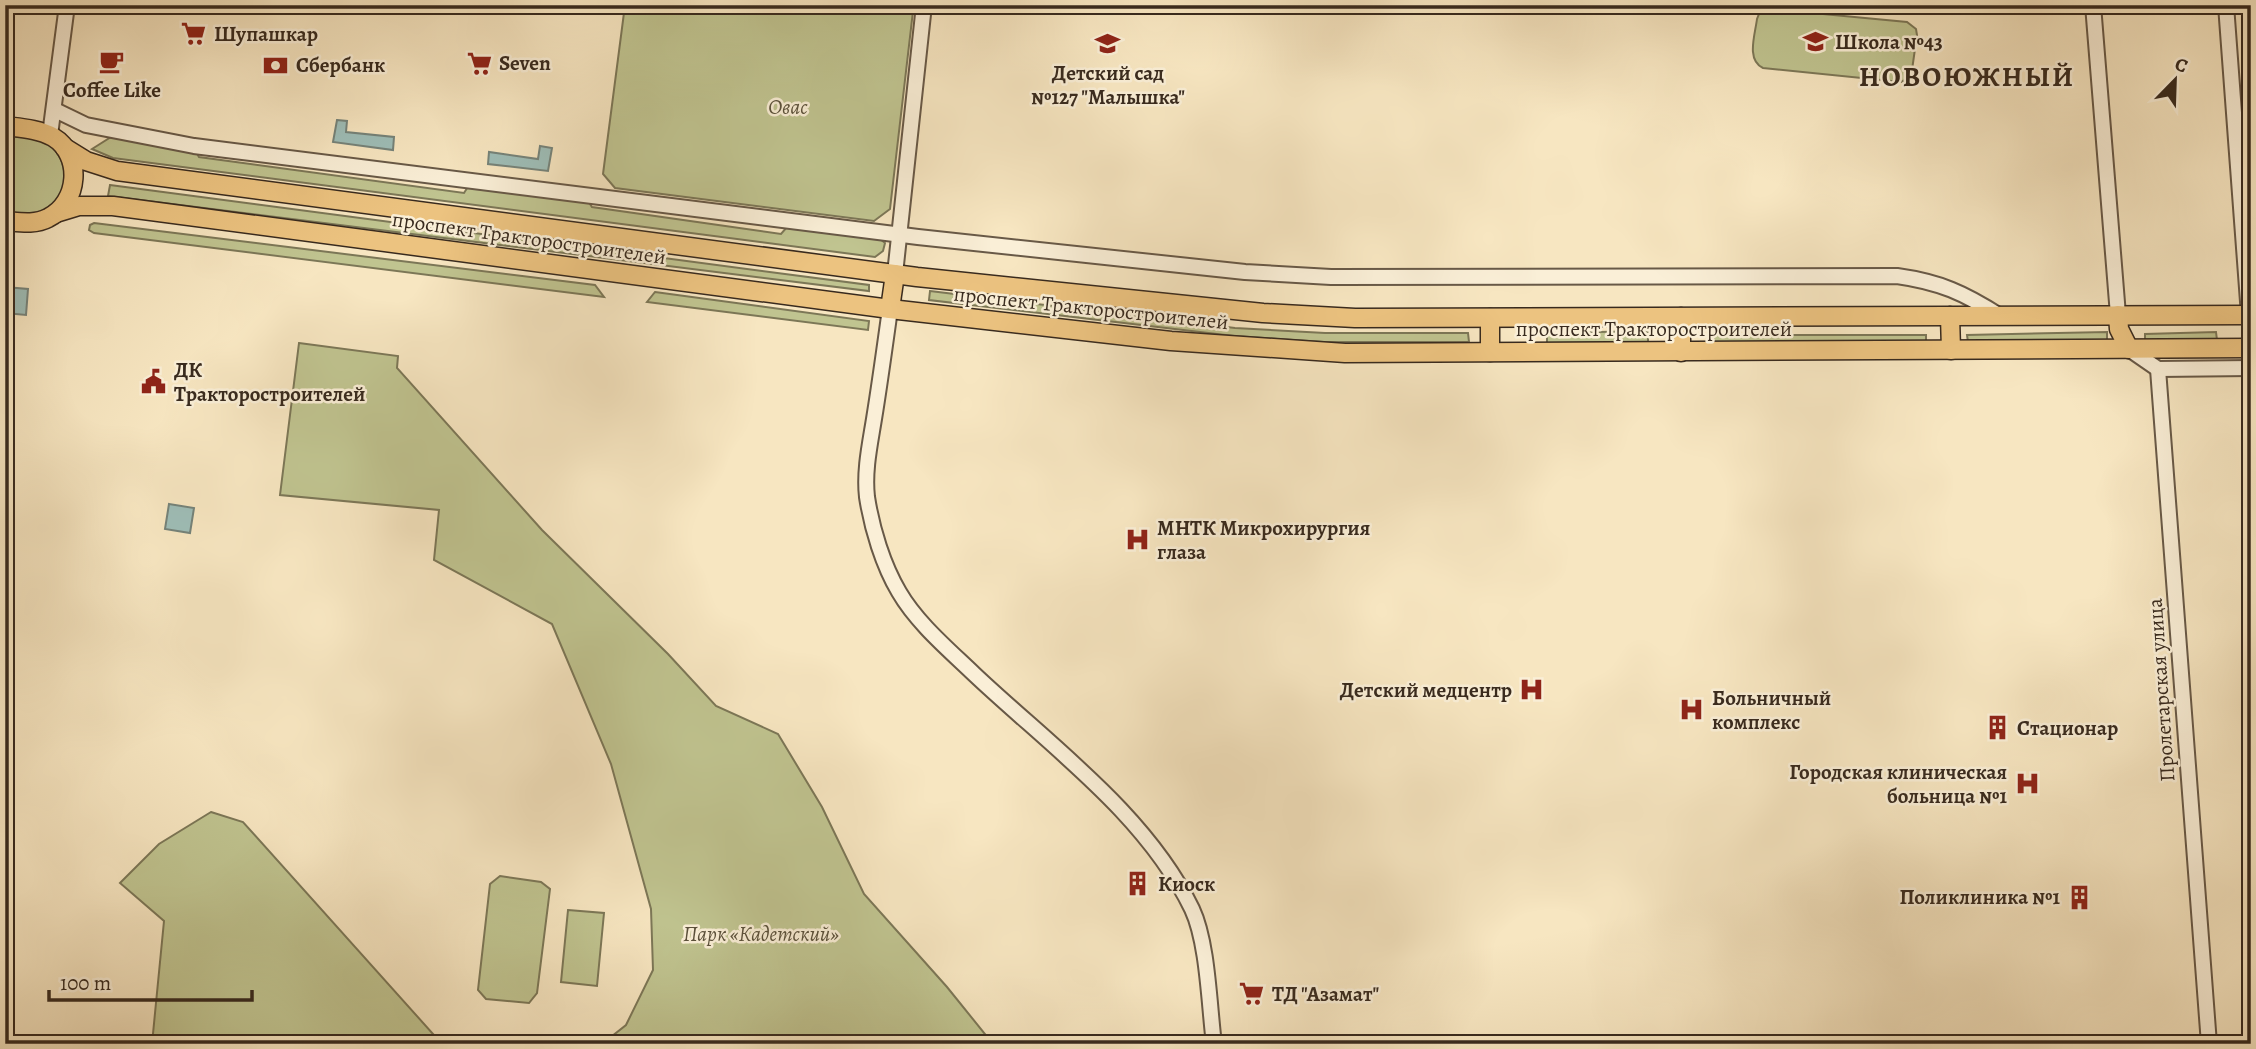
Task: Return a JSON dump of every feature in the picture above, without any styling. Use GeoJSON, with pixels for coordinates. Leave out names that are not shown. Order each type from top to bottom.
{"type":"FeatureCollection","features":[{"type":"Feature","properties":{"kind":"main road"},"geometry":{"type":"LineString","coordinates":[[7,125],[50,135]]}},
{"type":"Feature","properties":{"kind":"main road","name":"проспект Тракторостроителей"},"geometry":{"type":"LineString","coordinates":[[5,221],[41,221],[79,205],[113,206],[890,309],[1171,341],[1345,353],[2244,348],[2250,315],[1354,318],[1263,313],[895,274],[117,171],[86,161],[50,135]]}},
{"type":"Feature","properties":{"kind":"main road"},"geometry":{"type":"LineString","coordinates":[[56,213],[65,204],[73,184],[73,165],[65,148]]}},
{"type":"Feature","properties":{"kind":"main road"},"geometry":{"type":"LineString","coordinates":[[890,309],[895,274]]}},
{"type":"Feature","properties":{"kind":"main road"},"geometry":{"type":"LineString","coordinates":[[2118,315],[2119,329],[2129,349]]}},
{"type":"Feature","properties":{"kind":"main road"},"geometry":{"type":"LineString","coordinates":[[1950,316],[1951,350]]}},
{"type":"Feature","properties":{"kind":"main road"},"geometry":{"type":"LineString","coordinates":[[1681,317],[1681,352]]}},
{"type":"Feature","properties":{"kind":"main road"},"geometry":{"type":"LineString","coordinates":[[1490,318],[1490,352]]}},
{"type":"Feature","properties":{"kind":"street"},"geometry":{"type":"LineString","coordinates":[[50,135],[67,5]]}},
{"type":"Feature","properties":{"kind":"street"},"geometry":{"type":"LineString","coordinates":[[895,274],[924,5]]}},
{"type":"Feature","properties":{"kind":"street"},"geometry":{"type":"LineString","coordinates":[[2093,5],[2118,315]]}},
{"type":"Feature","properties":{"kind":"street"},"geometry":{"type":"LineString","coordinates":[[2226,5],[2250,315]]}},
{"type":"Feature","properties":{"kind":"street"},"geometry":{"type":"LineString","coordinates":[[55,110],[86,125],[173,142],[899,235],[1245,272],[1331,276],[1897,276],[1929,281],[1956,290],[2000,316]]}},
{"type":"Feature","properties":{"kind":"street"},"geometry":{"type":"LineString","coordinates":[[890,309],[867,463],[867,496],[885,562],[900,593],[927,628],[1018,716],[1068,758],[1135,826],[1172,874],[1193,910],[1200,931],[1214,1044]]}},
{"type":"Feature","properties":{"kind":"street"},"geometry":{"type":"LineString","coordinates":[[2129,349],[2158,369],[2251,368]]}},
{"type":"Feature","properties":{"kind":"street","name":"Пролетарская улица"},"geometry":{"type":"LineString","coordinates":[[2158,369],[2209,1044]]}},
{"type":"Feature","properties":{"kind":"green space","name":"Овас"},"geometry":{"type":"Polygon","coordinates":[[[625,5],[908,5],[913,11],[890,209],[874,221],[615,188],[603,174],[625,5]]]}},
{"type":"Feature","properties":{"kind":"green space"},"geometry":{"type":"Polygon","coordinates":[[[1769,9],[1907,22],[1916,29],[1917,35],[1911,77],[1901,82],[1763,68],[1753,53],[1754,39],[1759,14],[1769,9]]]}},
{"type":"Feature","properties":{"kind":"green space"},"geometry":{"type":"Polygon","coordinates":[[[5,135],[43,141],[60,157],[64,168],[62,191],[49,209],[30,215],[5,213],[5,135]]]}},
{"type":"Feature","properties":{"kind":"green space"},"geometry":{"type":"Polygon","coordinates":[[[111,137],[195,150],[199,157],[464,193],[469,185],[588,201],[592,207],[781,234],[787,227],[879,238],[885,243],[883,251],[875,257],[113,158],[92,149],[111,137]]]}},
{"type":"Feature","properties":{"kind":"green space"},"geometry":{"type":"Polygon","coordinates":[[[110,185],[869,285],[869,291],[108,196],[110,185]]]}},
{"type":"Feature","properties":{"kind":"green space"},"geometry":{"type":"Polygon","coordinates":[[[94,223],[595,285],[604,297],[94,233],[89,230],[94,223]]]}},
{"type":"Feature","properties":{"kind":"green space"},"geometry":{"type":"Polygon","coordinates":[[[930,291],[1235,328],[1325,333],[1468,333],[1469,342],[1324,342],[1234,336],[929,300],[930,291]]]}},
{"type":"Feature","properties":{"kind":"green space"},"geometry":{"type":"Polygon","coordinates":[[[655,292],[869,321],[868,330],[647,302],[655,292]]]}},
{"type":"Feature","properties":{"kind":"green space"},"geometry":{"type":"Polygon","coordinates":[[[1648,331],[1648,342],[1547,343],[1547,333],[1648,331]]]}},
{"type":"Feature","properties":{"kind":"green space"},"geometry":{"type":"Polygon","coordinates":[[[2107,332],[2107,341],[1968,342],[1967,335],[2107,332]]]}},
{"type":"Feature","properties":{"kind":"green space"},"geometry":{"type":"Polygon","coordinates":[[[2216,332],[2217,340],[2145,340],[2145,334],[2216,332]]]}},
{"type":"Feature","properties":{"kind":"green space"},"geometry":{"type":"Polygon","coordinates":[[[1709,335],[1926,335],[1926,342],[1710,344],[1709,335]]]}},
{"type":"Feature","properties":{"kind":"green space","name":"Парк «Кадетский»"},"geometry":{"type":"Polygon","coordinates":[[[299,343],[398,356],[397,368],[542,530],[668,654],[716,706],[778,734],[822,807],[864,894],[947,987],[993,1044],[602,1044],[626,1025],[653,970],[651,909],[611,764],[552,624],[434,560],[439,510],[280,495],[299,343]]]}},
{"type":"Feature","properties":{"kind":"green space"},"geometry":{"type":"Polygon","coordinates":[[[211,812],[243,822],[442,1044],[152,1044],[164,921],[120,883],[159,844],[211,812]]]}},
{"type":"Feature","properties":{"kind":"green space"},"geometry":{"type":"Polygon","coordinates":[[[500,876],[541,882],[550,889],[537,993],[529,1003],[486,999],[478,990],[490,884],[500,876]]]}},
{"type":"Feature","properties":{"kind":"green space"},"geometry":{"type":"Polygon","coordinates":[[[568,910],[604,913],[597,986],[561,982],[568,910]]]}},
{"type":"Feature","properties":{"kind":"water"},"geometry":{"type":"Polygon","coordinates":[[[337,120],[347,121],[346,132],[394,137],[393,150],[333,142],[337,120]]]}},
{"type":"Feature","properties":{"kind":"water"},"geometry":{"type":"Polygon","coordinates":[[[540,146],[552,148],[548,171],[488,164],[489,152],[538,159],[540,146]]]}},
{"type":"Feature","properties":{"kind":"water"},"geometry":{"type":"Polygon","coordinates":[[[5,287],[28,289],[26,315],[5,313],[5,287]]]}},
{"type":"Feature","properties":{"kind":"water"},"geometry":{"type":"Polygon","coordinates":[[[169,504],[194,508],[190,533],[165,529],[169,504]]]}},
{"type":"Feature","properties":{"kind":"place","name":"Шупашкар"},"geometry":{"type":"Point","coordinates":[194,34]}},
{"type":"Feature","properties":{"kind":"place","name":"Школа №43"},"geometry":{"type":"Point","coordinates":[1815,42]}},
{"type":"Feature","properties":{"kind":"place","name":"Детский сад №127 \"Малышка\""},"geometry":{"type":"Point","coordinates":[1108,44]}},
{"type":"Feature","properties":{"kind":"place","name":"Coffee Like"},"geometry":{"type":"Point","coordinates":[112,61]}},
{"type":"Feature","properties":{"kind":"place","name":"Seven"},"geometry":{"type":"Point","coordinates":[479,63]}},
{"type":"Feature","properties":{"kind":"place","name":"Сбербанк"},"geometry":{"type":"Point","coordinates":[276,65]}},
{"type":"Feature","properties":{"kind":"place","name":"ДК Тракторостроителей"},"geometry":{"type":"Point","coordinates":[154,382]}},
{"type":"Feature","properties":{"kind":"place","name":"МНТК Микрохирургия глаза"},"geometry":{"type":"Point","coordinates":[1137,540]}},
{"type":"Feature","properties":{"kind":"place","name":"Детский медцентр"},"geometry":{"type":"Point","coordinates":[1532,690]}},
{"type":"Feature","properties":{"kind":"place","name":"Больничный комплекс"},"geometry":{"type":"Point","coordinates":[1692,710]}},
{"type":"Feature","properties":{"kind":"place","name":"Стационар"},"geometry":{"type":"Point","coordinates":[1997,728]}},
{"type":"Feature","properties":{"kind":"place","name":"Городская клиническая больница №1"},"geometry":{"type":"Point","coordinates":[2027,784]}},
{"type":"Feature","properties":{"kind":"place","name":"Киоск"},"geometry":{"type":"Point","coordinates":[1138,884]}},
{"type":"Feature","properties":{"kind":"place","name":"Поликлиника №1"},"geometry":{"type":"Point","coordinates":[2080,897]}},
{"type":"Feature","properties":{"kind":"place","name":"ТД \"Азамат\""},"geometry":{"type":"Point","coordinates":[1252,994]}},
{"type":"Feature","properties":{"kind":"district","name":"НОВОЮЖНЫЙ"},"geometry":{"type":"Point","coordinates":[1967,77]}}]}
